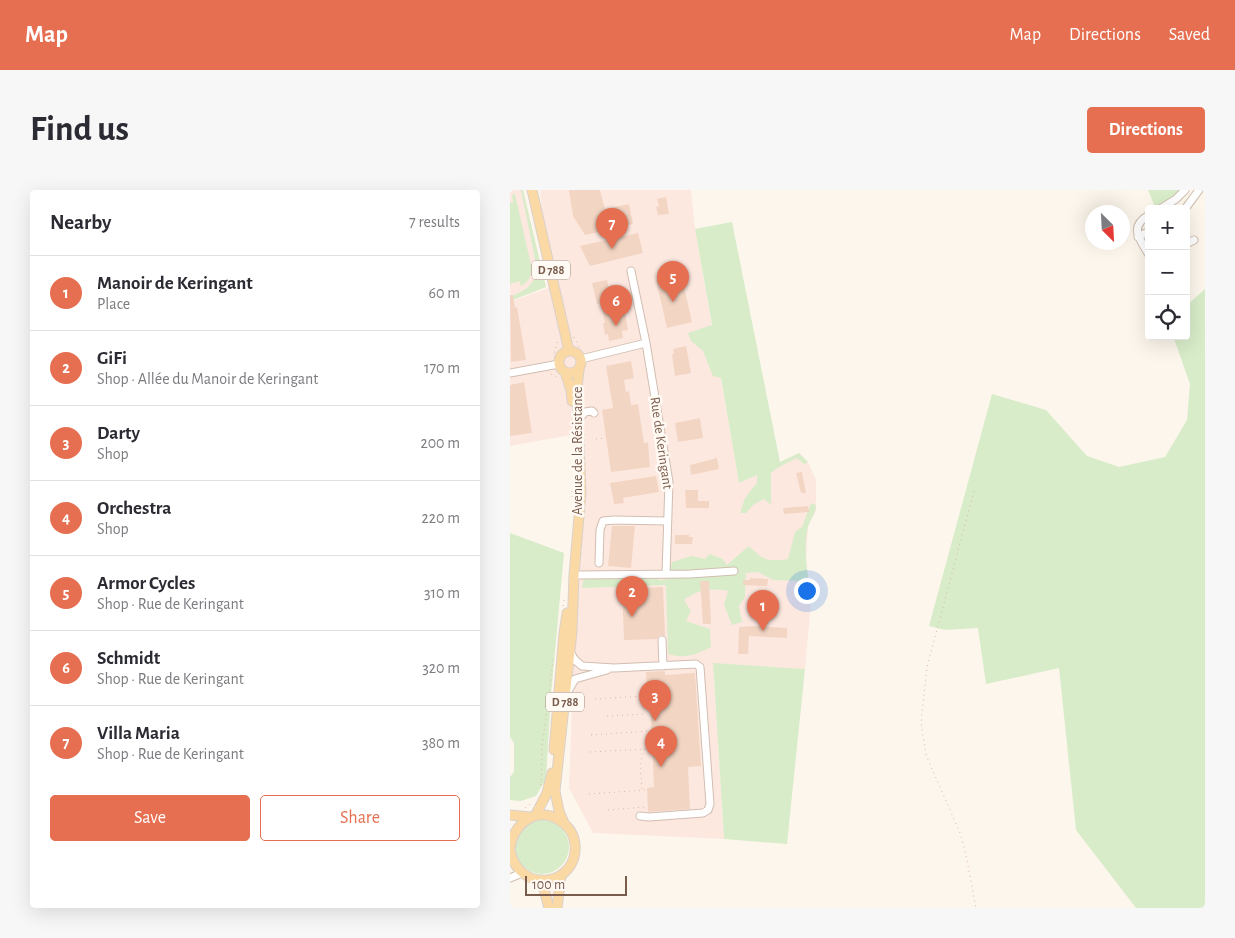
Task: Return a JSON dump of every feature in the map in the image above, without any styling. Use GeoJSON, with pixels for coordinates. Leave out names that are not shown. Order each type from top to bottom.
{"type":"FeatureCollection","features":[{"type":"Feature","properties":{"kind":"main road","name":"D 788"},"geometry":{"type":"LineString","coordinates":[[532,190],[569,351]]}},
{"type":"Feature","properties":{"kind":"main road"},"geometry":{"type":"LineString","coordinates":[[569,351],[578,354],[582,359],[578,370],[563,376],[559,362],[563,354],[569,351]]}},
{"type":"Feature","properties":{"kind":"main road","name":"Avenue de la Résistance"},"geometry":{"type":"LineString","coordinates":[[564,823],[555,792],[570,652],[581,494],[578,370]]}},
{"type":"Feature","properties":{"kind":"main road","name":"Avenue de la Résistance"},"geometry":{"type":"LineString","coordinates":[[563,376],[571,390],[577,532]]}},
{"type":"Feature","properties":{"kind":"main road","name":"Avenue de la Résistance"},"geometry":{"type":"LineString","coordinates":[[532,817],[548,793],[551,779],[564,633],[574,577]]}},
{"type":"Feature","properties":{"kind":"main road"},"geometry":{"type":"LineString","coordinates":[[510,815],[532,817],[545,815],[556,818],[571,830],[575,840],[576,850],[574,859],[569,868],[551,879],[540,880],[530,878],[512,866],[510,844],[515,831],[521,823],[532,817]]}},
{"type":"Feature","properties":{"kind":"main road"},"geometry":{"type":"LineString","coordinates":[[557,908],[562,874]]}},
{"type":"Feature","properties":{"kind":"main road"},"geometry":{"type":"LineString","coordinates":[[540,880],[549,908]]}},
{"type":"Feature","properties":{"kind":"street"},"geometry":{"type":"LineString","coordinates":[[1166,205],[1185,190]]}},
{"type":"Feature","properties":{"kind":"street"},"geometry":{"type":"LineString","coordinates":[[1188,205],[1199,190]]}},
{"type":"Feature","properties":{"kind":"street"},"geometry":{"type":"LineString","coordinates":[[1145,217],[1138,225],[1138,237],[1147,250]]}},
{"type":"Feature","properties":{"kind":"street"},"geometry":{"type":"LineString","coordinates":[[1138,237],[1145,233]]}},
{"type":"Feature","properties":{"kind":"street"},"geometry":{"type":"LineString","coordinates":[[1190,242],[1194,240]]}},
{"type":"Feature","properties":{"kind":"street","name":"Rue de Keringant"},"geometry":{"type":"LineString","coordinates":[[631,271],[646,343],[669,482],[666,574]]}},
{"type":"Feature","properties":{"kind":"street"},"geometry":{"type":"LineString","coordinates":[[582,359],[646,343]]}},
{"type":"Feature","properties":{"kind":"street"},"geometry":{"type":"LineString","coordinates":[[510,373],[559,362]]}},
{"type":"Feature","properties":{"kind":"street"},"geometry":{"type":"LineString","coordinates":[[579,419],[585,412],[592,411],[594,413]]}},
{"type":"Feature","properties":{"kind":"street"},"geometry":{"type":"LineString","coordinates":[[599,563],[600,530],[603,522],[614,520],[667,521]]}},
{"type":"Feature","properties":{"kind":"street"},"geometry":{"type":"LineString","coordinates":[[574,577],[734,571]]}},
{"type":"Feature","properties":{"kind":"street"},"geometry":{"type":"LineString","coordinates":[[662,640],[663,666]]}},
{"type":"Feature","properties":{"kind":"street"},"geometry":{"type":"LineString","coordinates":[[570,652],[582,666],[614,668],[696,664],[700,667],[710,804],[708,810],[703,813],[649,818],[640,816]]}},
{"type":"Feature","properties":{"kind":"street"},"geometry":{"type":"LineString","coordinates":[[565,696],[576,679],[614,668]]}},
{"type":"Feature","properties":{"kind":"street"},"geometry":{"type":"LineString","coordinates":[[510,878],[522,874]]}},
{"type":"Feature","properties":{"kind":"path"},"geometry":{"type":"LineString","coordinates":[[559,334],[554,354],[559,362]]}},
{"type":"Feature","properties":{"kind":"path"},"geometry":{"type":"LineString","coordinates":[[550,373],[563,376]]}},
{"type":"Feature","properties":{"kind":"path"},"geometry":{"type":"LineString","coordinates":[[596,439],[606,438]]}},
{"type":"Feature","properties":{"kind":"path"},"geometry":{"type":"LineString","coordinates":[[572,488],[572,497]]}},
{"type":"Feature","properties":{"kind":"path"},"geometry":{"type":"LineString","coordinates":[[974,491],[927,667],[920,723],[926,755],[960,833],[976,908]]}},
{"type":"Feature","properties":{"kind":"path"},"geometry":{"type":"LineString","coordinates":[[563,606],[565,597]]}},
{"type":"Feature","properties":{"kind":"path"},"geometry":{"type":"LineString","coordinates":[[540,785],[542,748],[554,652]]}},
{"type":"Feature","properties":{"kind":"path"},"geometry":{"type":"LineString","coordinates":[[595,699],[644,696]]}},
{"type":"Feature","properties":{"kind":"path"},"geometry":{"type":"LineString","coordinates":[[607,716],[646,714]]}},
{"type":"Feature","properties":{"kind":"path"},"geometry":{"type":"LineString","coordinates":[[591,735],[648,731]]}},
{"type":"Feature","properties":{"kind":"path"},"geometry":{"type":"LineString","coordinates":[[589,794],[643,790],[640,765],[644,749]]}},
{"type":"Feature","properties":{"kind":"path"},"geometry":{"type":"LineString","coordinates":[[590,752],[648,749]]}},
{"type":"Feature","properties":{"kind":"path"},"geometry":{"type":"LineString","coordinates":[[526,808],[536,801]]}},
{"type":"Feature","properties":{"kind":"path"},"geometry":{"type":"LineString","coordinates":[[608,810],[646,807]]}},
{"type":"Feature","properties":{"kind":"shaded area"},"geometry":{"type":"Polygon","coordinates":[[[510,190],[523,190],[546,287],[510,301],[510,190]]]}},
{"type":"Feature","properties":{"kind":"shaded area"},"geometry":{"type":"Polygon","coordinates":[[[540,190],[691,190],[695,229],[739,483],[799,453],[808,462],[816,480],[816,511],[808,526],[806,563],[811,602],[805,669],[713,664],[724,839],[593,833],[569,788],[582,433],[510,446],[510,302],[548,288],[540,190]]]}},
{"type":"Feature","properties":{"kind":"green space"},"geometry":{"type":"Polygon","coordinates":[[[521,190],[523,190],[546,287],[510,301],[510,297],[525,290],[532,283],[537,269],[521,190]]]}},
{"type":"Feature","properties":{"kind":"green space"},"geometry":{"type":"Polygon","coordinates":[[[1148,190],[1181,190],[1159,205],[1154,205],[1148,190]]]}},
{"type":"Feature","properties":{"kind":"green space"},"geometry":{"type":"Polygon","coordinates":[[[515,194],[532,269],[529,279],[521,286],[519,281],[510,284],[510,201],[511,203],[513,202],[512,195],[515,194]]]}},
{"type":"Feature","properties":{"kind":"green space"},"geometry":{"type":"Polygon","coordinates":[[[732,222],[780,462],[799,453],[808,462],[804,464],[797,458],[771,473],[771,505],[764,499],[753,505],[746,513],[740,513],[745,498],[757,483],[757,475],[739,483],[721,378],[713,376],[703,351],[691,341],[688,333],[712,325],[695,229],[732,222]]]}},
{"type":"Feature","properties":{"kind":"green space"},"geometry":{"type":"Polygon","coordinates":[[[1205,289],[1205,908],[1136,908],[1076,830],[1059,668],[986,684],[978,628],[945,630],[929,626],[992,394],[1046,410],[1087,456],[1119,467],[1165,457],[1187,420],[1190,384],[1174,340],[1190,340],[1190,302],[1205,289]]]}},
{"type":"Feature","properties":{"kind":"green space"},"geometry":{"type":"Polygon","coordinates":[[[811,503],[816,505],[806,539],[808,577],[798,581],[773,580],[758,572],[746,573],[745,597],[739,606],[742,622],[732,625],[724,605],[728,591],[705,590],[684,600],[691,611],[686,621],[710,629],[711,647],[700,652],[685,656],[668,654],[666,585],[582,588],[584,575],[601,571],[649,571],[659,580],[668,579],[672,562],[692,556],[705,559],[709,554],[723,559],[727,565],[749,546],[766,559],[788,559],[795,532],[802,527],[811,503]]]}},
{"type":"Feature","properties":{"kind":"green space"},"geometry":{"type":"Polygon","coordinates":[[[510,533],[564,553],[551,695],[546,779],[536,796],[521,801],[510,800],[510,777],[514,772],[514,743],[510,737],[510,533]]]}},
{"type":"Feature","properties":{"kind":"green space"},"geometry":{"type":"Polygon","coordinates":[[[713,663],[805,669],[787,844],[724,839],[713,663]]]}},
{"type":"Feature","properties":{"kind":"green space"},"geometry":{"type":"Polygon","coordinates":[[[537,820],[547,820],[557,824],[565,832],[569,847],[565,862],[557,870],[547,874],[537,874],[527,870],[519,862],[515,852],[515,842],[519,832],[527,824],[537,820]]]}},
{"type":"Feature","properties":{"kind":"building"},"geometry":{"type":"Polygon","coordinates":[[[569,190],[600,190],[605,209],[629,204],[633,224],[585,235],[573,216],[569,190]]]}},
{"type":"Feature","properties":{"kind":"building"},"geometry":{"type":"Polygon","coordinates":[[[666,197],[669,214],[658,215],[656,207],[659,206],[657,199],[666,197]]]}},
{"type":"Feature","properties":{"kind":"building"},"geometry":{"type":"Polygon","coordinates":[[[638,233],[643,253],[590,266],[580,246],[638,233]]]}},
{"type":"Feature","properties":{"kind":"building"},"geometry":{"type":"Polygon","coordinates":[[[681,274],[692,322],[667,328],[656,280],[681,274]]]}},
{"type":"Feature","properties":{"kind":"building"},"geometry":{"type":"Polygon","coordinates":[[[607,280],[614,309],[624,307],[628,330],[622,331],[623,338],[609,341],[608,334],[605,335],[601,303],[597,304],[592,283],[607,280]]]}},
{"type":"Feature","properties":{"kind":"building"},"geometry":{"type":"Polygon","coordinates":[[[510,295],[513,295],[515,308],[517,307],[526,360],[511,362],[510,295]]]}},
{"type":"Feature","properties":{"kind":"building"},"geometry":{"type":"Polygon","coordinates":[[[686,346],[691,373],[675,376],[673,349],[686,346]]]}},
{"type":"Feature","properties":{"kind":"building"},"geometry":{"type":"Polygon","coordinates":[[[631,361],[634,378],[624,380],[626,392],[629,391],[631,405],[638,404],[644,443],[648,442],[650,467],[611,472],[602,410],[613,408],[606,366],[631,361]]]}},
{"type":"Feature","properties":{"kind":"building"},"geometry":{"type":"Polygon","coordinates":[[[524,382],[532,433],[510,436],[510,385],[524,382]]]}},
{"type":"Feature","properties":{"kind":"building"},"geometry":{"type":"Polygon","coordinates":[[[700,418],[703,438],[678,442],[675,423],[700,418]]]}},
{"type":"Feature","properties":{"kind":"building"},"geometry":{"type":"Polygon","coordinates":[[[717,458],[719,469],[691,475],[690,465],[717,458]]]}},
{"type":"Feature","properties":{"kind":"building"},"geometry":{"type":"Polygon","coordinates":[[[802,472],[806,493],[801,493],[796,473],[802,472]]]}},
{"type":"Feature","properties":{"kind":"building"},"geometry":{"type":"Polygon","coordinates":[[[656,476],[659,492],[623,498],[624,503],[614,504],[610,483],[656,476]]]}},
{"type":"Feature","properties":{"kind":"building"},"geometry":{"type":"Polygon","coordinates":[[[685,490],[698,490],[698,501],[709,501],[709,508],[686,508],[685,490]]]}},
{"type":"Feature","properties":{"kind":"building"},"geometry":{"type":"Polygon","coordinates":[[[808,506],[809,512],[784,514],[783,508],[808,506]]]}},
{"type":"Feature","properties":{"kind":"building"},"geometry":{"type":"Polygon","coordinates":[[[612,526],[635,526],[631,568],[608,566],[612,526]]]}},
{"type":"Feature","properties":{"kind":"building"},"geometry":{"type":"Polygon","coordinates":[[[675,535],[689,535],[689,537],[693,537],[692,544],[675,544],[675,535]]]}},
{"type":"Feature","properties":{"kind":"building"},"geometry":{"type":"Polygon","coordinates":[[[750,578],[768,579],[767,586],[743,585],[743,580],[750,580],[750,578]]]}},
{"type":"Feature","properties":{"kind":"building"},"geometry":{"type":"Polygon","coordinates":[[[700,581],[709,581],[711,624],[703,624],[700,581]]]}},
{"type":"Feature","properties":{"kind":"building"},"geometry":{"type":"Polygon","coordinates":[[[663,587],[665,636],[660,635],[657,639],[624,640],[622,589],[663,587]]]}},
{"type":"Feature","properties":{"kind":"building"},"geometry":{"type":"Polygon","coordinates":[[[739,627],[787,628],[787,638],[749,636],[748,654],[738,654],[739,627]]]}},
{"type":"Feature","properties":{"kind":"building"},"geometry":{"type":"Polygon","coordinates":[[[665,671],[665,675],[695,673],[701,766],[688,767],[690,809],[648,812],[647,788],[654,787],[650,695],[647,695],[646,672],[665,671]]]}},
{"type":"Feature","properties":{"kind":"place","name":"Villa Maria"},"geometry":{"type":"Point","coordinates":[612,249]}},
{"type":"Feature","properties":{"kind":"place","name":"Armor Cycles"},"geometry":{"type":"Point","coordinates":[673,302]}},
{"type":"Feature","properties":{"kind":"place","name":"Schmidt"},"geometry":{"type":"Point","coordinates":[616,326]}},
{"type":"Feature","properties":{"kind":"place","name":"GiFi"},"geometry":{"type":"Point","coordinates":[632,617]}},
{"type":"Feature","properties":{"kind":"place","name":"Manoir de Keringant"},"geometry":{"type":"Point","coordinates":[763,631]}},
{"type":"Feature","properties":{"kind":"place","name":"Darty"},"geometry":{"type":"Point","coordinates":[655,721]}},
{"type":"Feature","properties":{"kind":"place","name":"Orchestra"},"geometry":{"type":"Point","coordinates":[661,767]}}]}
